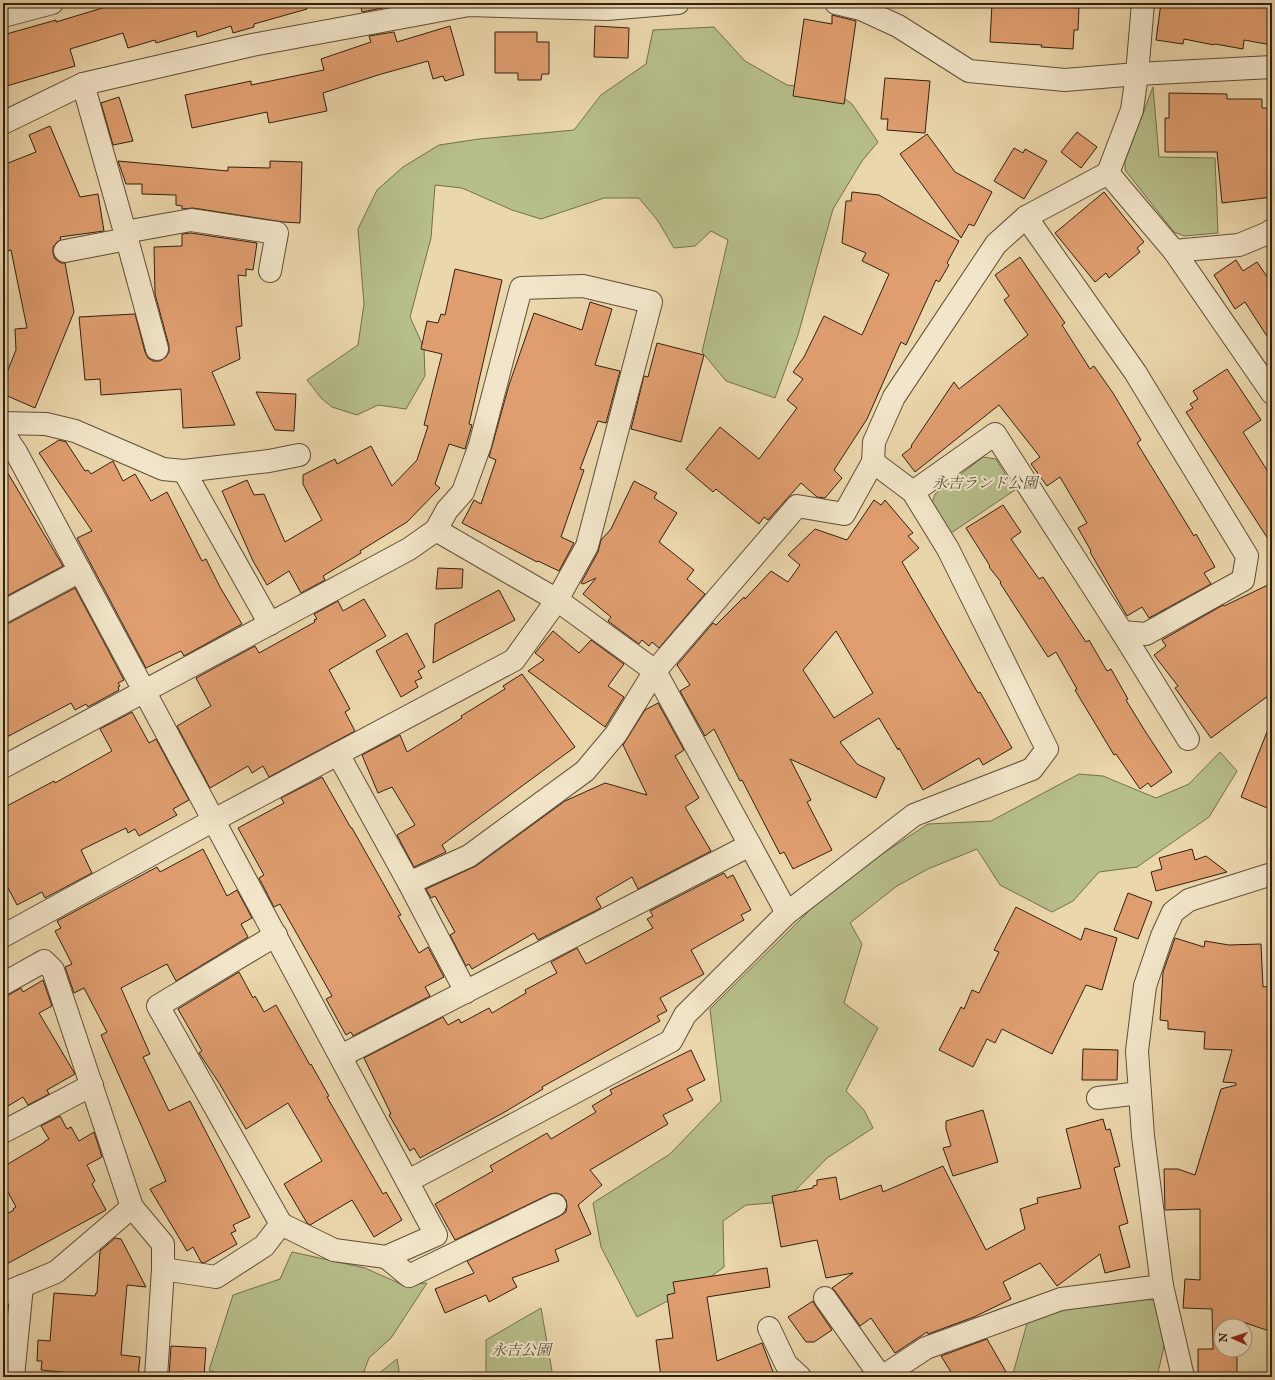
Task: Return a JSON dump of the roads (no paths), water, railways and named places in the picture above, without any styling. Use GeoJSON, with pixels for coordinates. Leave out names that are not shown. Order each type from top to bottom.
{"type":"FeatureCollection","features":[{"type":"Feature","properties":{"kind":"street"},"geometry":{"type":"LineString","coordinates":[[3,16],[52,3]]}},
{"type":"Feature","properties":{"kind":"street"},"geometry":{"type":"LineString","coordinates":[[3,123],[83,84],[252,45],[469,5],[607,9],[678,3]]}},
{"type":"Feature","properties":{"kind":"street"},"geometry":{"type":"LineString","coordinates":[[836,3],[861,9],[898,26],[969,71],[1066,80],[1137,74],[1272,67]]}},
{"type":"Feature","properties":{"kind":"street"},"geometry":{"type":"LineString","coordinates":[[409,883],[469,856],[585,771],[616,734],[656,671],[797,506],[844,514],[873,462],[874,442],[894,398],[996,244],[1026,217],[1108,173],[1132,110],[1137,74],[1143,3]]}},
{"type":"Feature","properties":{"kind":"street"},"geometry":{"type":"LineString","coordinates":[[83,84],[157,349]]}},
{"type":"Feature","properties":{"kind":"street"},"geometry":{"type":"LineString","coordinates":[[1108,173],[1174,251],[1272,393]]}},
{"type":"Feature","properties":{"kind":"street"},"geometry":{"type":"LineString","coordinates":[[1026,217],[1135,372],[1247,556],[1242,580],[1146,634],[1122,632]]}},
{"type":"Feature","properties":{"kind":"street"},"geometry":{"type":"LineString","coordinates":[[65,251],[191,220],[277,233],[270,271]]}},
{"type":"Feature","properties":{"kind":"street"},"geometry":{"type":"LineString","coordinates":[[1174,251],[1239,245],[1272,230]]}},
{"type":"Feature","properties":{"kind":"street"},"geometry":{"type":"LineString","coordinates":[[3,767],[409,549],[436,530],[447,510],[463,492],[475,458],[482,437],[521,288],[583,286],[651,302],[587,546],[557,600],[514,660],[214,820],[3,936]]}},
{"type":"Feature","properties":{"kind":"street"},"geometry":{"type":"LineString","coordinates":[[3,423],[46,424],[75,431],[163,469],[184,471],[269,461],[299,455]]}},
{"type":"Feature","properties":{"kind":"street"},"geometry":{"type":"LineString","coordinates":[[3,433],[10,456],[80,571],[144,691],[214,820],[276,935],[341,1056],[436,1235],[386,1257],[334,1250],[281,1224],[158,1006],[276,935]]}},
{"type":"Feature","properties":{"kind":"street"},"geometry":{"type":"LineString","coordinates":[[912,492],[995,434],[1122,632],[1188,739]]}},
{"type":"Feature","properties":{"kind":"street"},"geometry":{"type":"LineString","coordinates":[[408,1181],[671,1041],[685,1015],[787,913],[914,815],[1032,769],[1047,749],[948,549],[912,492],[873,462]]}},
{"type":"Feature","properties":{"kind":"street"},"geometry":{"type":"LineString","coordinates":[[184,471],[270,624]]}},
{"type":"Feature","properties":{"kind":"street"},"geometry":{"type":"LineString","coordinates":[[436,530],[557,600],[656,671],[787,913]]}},
{"type":"Feature","properties":{"kind":"street"},"geometry":{"type":"LineString","coordinates":[[3,612],[80,571]]}},
{"type":"Feature","properties":{"kind":"street"},"geometry":{"type":"LineString","coordinates":[[338,754],[409,883],[466,992]]}},
{"type":"Feature","properties":{"kind":"street"},"geometry":{"type":"LineString","coordinates":[[341,1056],[750,845]]}},
{"type":"Feature","properties":{"kind":"street"},"geometry":{"type":"LineString","coordinates":[[1183,1377],[1162,1286],[1143,1136],[1137,1051],[1145,986],[1162,936],[1173,912],[1188,900],[1272,874]]}},
{"type":"Feature","properties":{"kind":"street"},"geometry":{"type":"LineString","coordinates":[[3,984],[44,961],[54,970],[132,1207],[163,1244],[163,1268],[156,1377]]}},
{"type":"Feature","properties":{"kind":"street"},"geometry":{"type":"LineString","coordinates":[[3,1132],[92,1085]]}},
{"type":"Feature","properties":{"kind":"street"},"geometry":{"type":"LineString","coordinates":[[1098,1098],[1140,1093]]}},
{"type":"Feature","properties":{"kind":"street"},"geometry":{"type":"LineString","coordinates":[[386,1257],[409,1276],[555,1205]]}},
{"type":"Feature","properties":{"kind":"street"},"geometry":{"type":"LineString","coordinates":[[13,1377],[12,1290],[56,1272],[132,1207]]}},
{"type":"Feature","properties":{"kind":"street"},"geometry":{"type":"LineString","coordinates":[[163,1268],[216,1277],[264,1246],[281,1224]]}},
{"type":"Feature","properties":{"kind":"street"},"geometry":{"type":"LineString","coordinates":[[825,1298],[882,1377],[926,1348],[1061,1299],[1162,1286]]}},
{"type":"Feature","properties":{"kind":"street"},"geometry":{"type":"LineString","coordinates":[[769,1328],[786,1364],[800,1377]]}},
{"type":"Feature","properties":{"kind":"park label","name":"永吉ランド公園"},"geometry":{"type":"Point","coordinates":[985,483]}},
{"type":"Feature","properties":{"kind":"park label","name":"永吉公園"},"geometry":{"type":"Point","coordinates":[521,1350]}}]}
